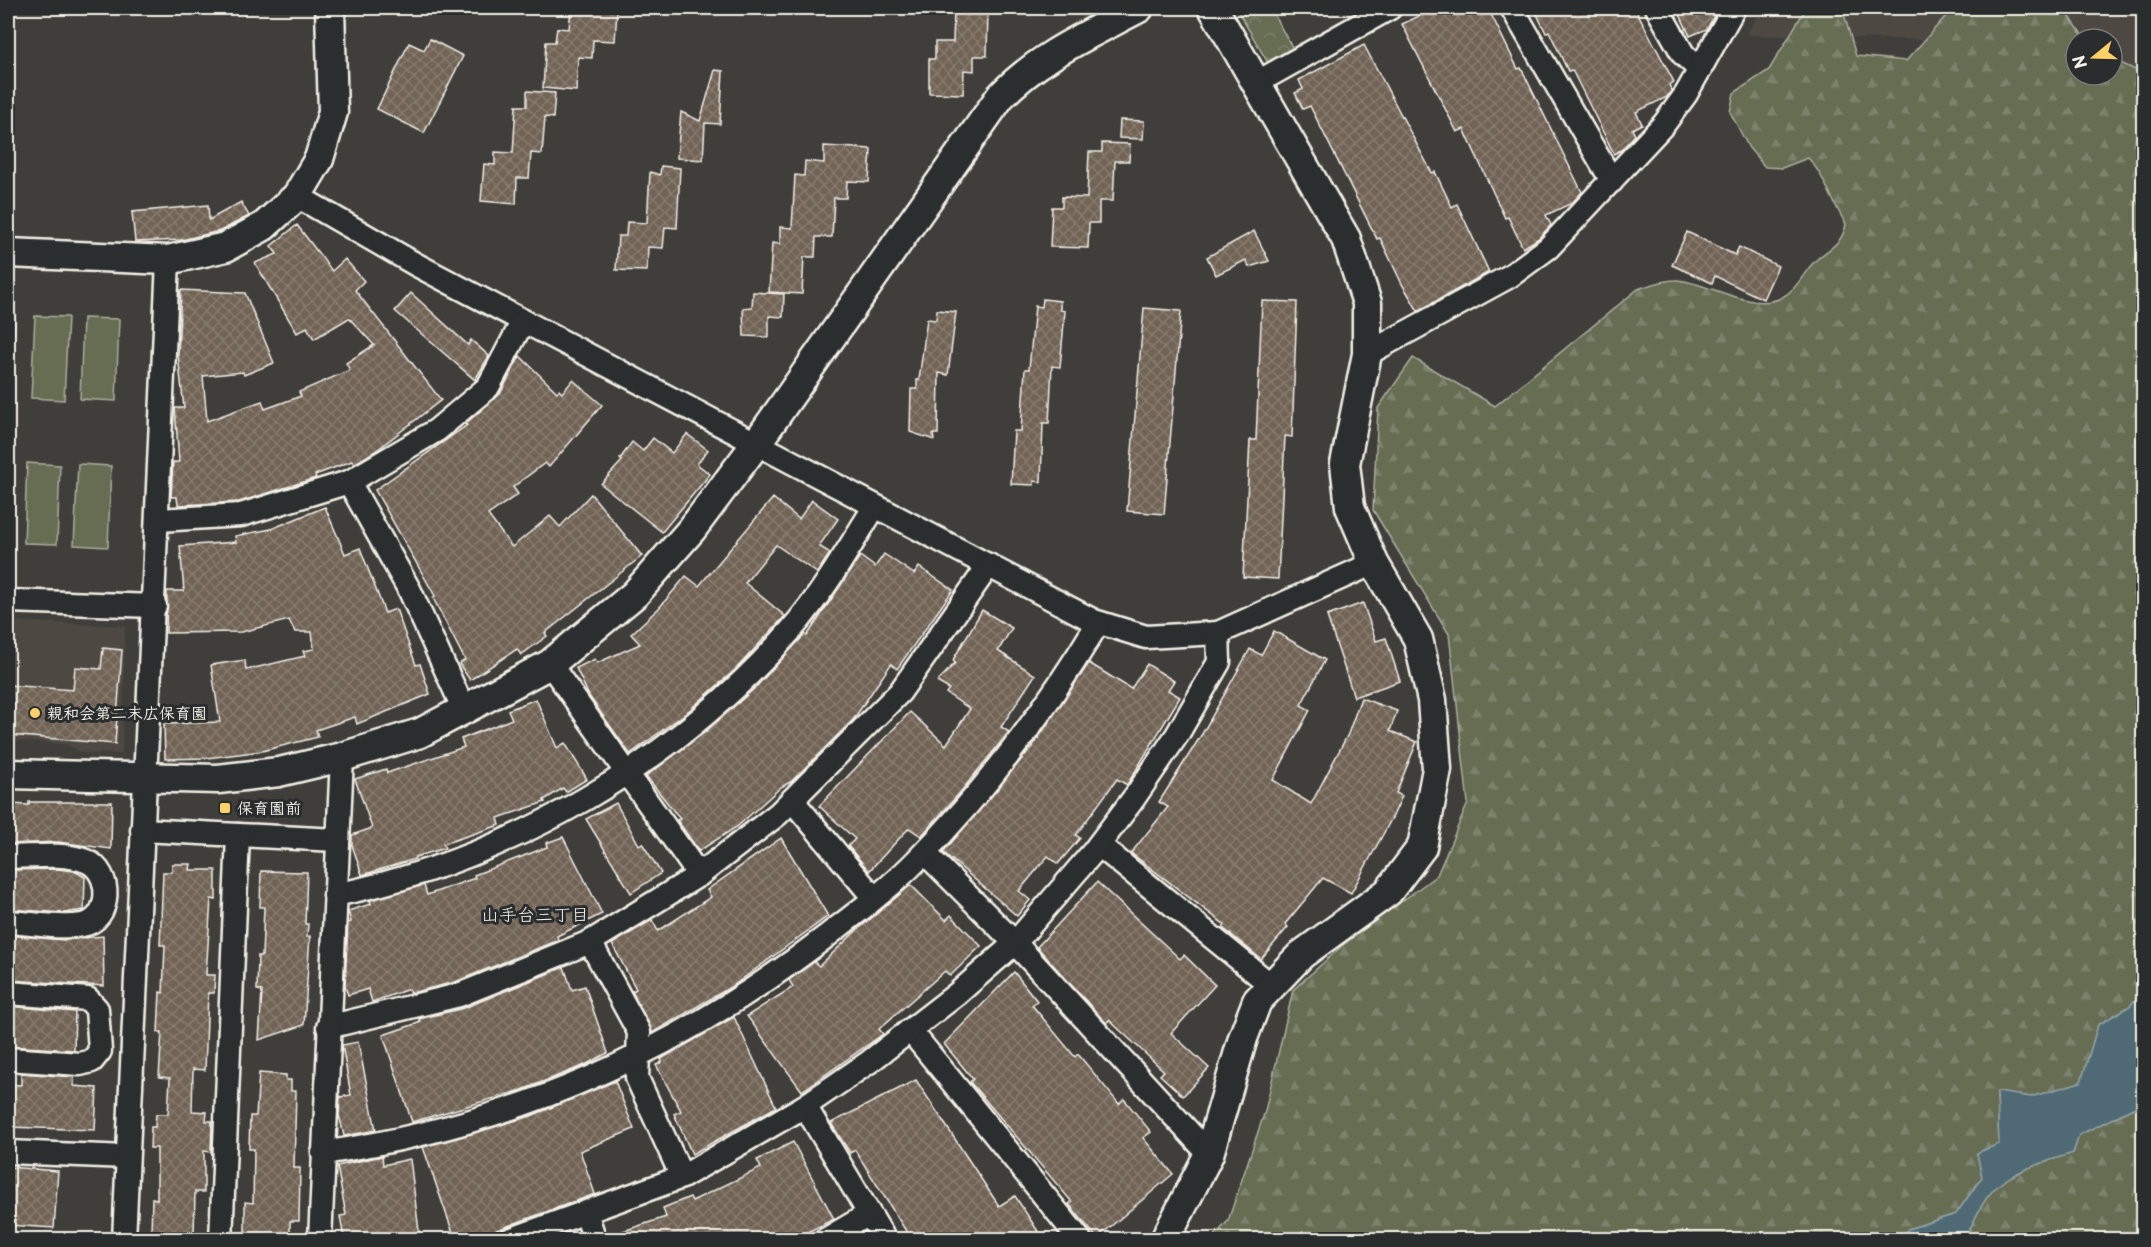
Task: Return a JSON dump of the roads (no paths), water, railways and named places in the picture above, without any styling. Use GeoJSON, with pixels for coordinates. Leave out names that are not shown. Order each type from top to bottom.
{"type":"FeatureCollection","features":[{"type":"Feature","properties":{"kind":"street"},"geometry":{"type":"LineString","coordinates":[[8,253],[168,260],[202,255],[226,247],[264,226],[297,196],[319,159],[333,112],[330,8]]}},
{"type":"Feature","properties":{"kind":"street"},"geometry":{"type":"LineString","coordinates":[[8,774],[219,779],[279,772],[342,757],[420,733],[550,664],[635,594],[692,529],[756,444],[1000,97],[1014,82],[1048,57],[1139,8]]}},
{"type":"Feature","properties":{"kind":"street"},"geometry":{"type":"LineString","coordinates":[[1165,1239],[1209,1154],[1243,1038],[1257,1001],[1301,955],[1388,892],[1422,847],[1437,769],[1432,700],[1418,639],[1374,563],[1350,507],[1345,464],[1367,354],[1367,303],[1346,239],[1213,8]]}},
{"type":"Feature","properties":{"kind":"street"},"geometry":{"type":"LineString","coordinates":[[1256,83],[1390,8]]}},
{"type":"Feature","properties":{"kind":"street"},"geometry":{"type":"LineString","coordinates":[[1512,8],[1612,181]]}},
{"type":"Feature","properties":{"kind":"street"},"geometry":{"type":"LineString","coordinates":[[1657,8],[1683,54],[1700,70]]}},
{"type":"Feature","properties":{"kind":"street"},"geometry":{"type":"LineString","coordinates":[[1367,354],[1510,276],[1548,248],[1664,124],[1700,70],[1734,8]]}},
{"type":"Feature","properties":{"kind":"street"},"geometry":{"type":"LineString","coordinates":[[297,196],[415,264],[1098,623],[1146,637],[1218,633],[1374,563]]}},
{"type":"Feature","properties":{"kind":"street"},"geometry":{"type":"LineString","coordinates":[[124,1239],[143,777],[159,520],[168,260]]}},
{"type":"Feature","properties":{"kind":"street"},"geometry":{"type":"LineString","coordinates":[[159,520],[241,515],[349,482],[437,430],[488,387],[523,321]]}},
{"type":"Feature","properties":{"kind":"street"},"geometry":{"type":"LineString","coordinates":[[349,482],[410,591],[464,710]]}},
{"type":"Feature","properties":{"kind":"street"},"geometry":{"type":"LineString","coordinates":[[335,895],[389,884],[501,843],[563,812],[626,771],[703,716],[746,679],[792,628],[836,569],[875,506]]}},
{"type":"Feature","properties":{"kind":"street"},"geometry":{"type":"LineString","coordinates":[[328,1027],[459,995],[590,942],[699,875],[792,801],[900,692],[988,565]]}},
{"type":"Feature","properties":{"kind":"street"},"geometry":{"type":"LineString","coordinates":[[8,601],[155,606]]}},
{"type":"Feature","properties":{"kind":"street"},"geometry":{"type":"LineString","coordinates":[[323,1153],[379,1144],[464,1123],[528,1103],[638,1058],[775,976],[874,898],[924,853],[969,804],[1031,727],[1067,675],[1098,623]]}},
{"type":"Feature","properties":{"kind":"street"},"geometry":{"type":"LineString","coordinates":[[509,1239],[682,1177],[805,1106],[957,994],[1015,943],[1099,845],[1177,735],[1219,662],[1218,633]]}},
{"type":"Feature","properties":{"kind":"street"},"geometry":{"type":"LineString","coordinates":[[550,664],[699,875]]}},
{"type":"Feature","properties":{"kind":"street"},"geometry":{"type":"LineString","coordinates":[[320,1239],[342,757]]}},
{"type":"Feature","properties":{"kind":"street"},"geometry":{"type":"LineString","coordinates":[[792,801],[874,898]]}},
{"type":"Feature","properties":{"kind":"street"},"geometry":{"type":"LineString","coordinates":[[142,830],[337,840]]}},
{"type":"Feature","properties":{"kind":"street"},"geometry":{"type":"LineString","coordinates":[[221,1239],[238,835]]}},
{"type":"Feature","properties":{"kind":"street"},"geometry":{"type":"LineString","coordinates":[[1099,845],[1272,986]]}},
{"type":"Feature","properties":{"kind":"street"},"geometry":{"type":"LineString","coordinates":[[924,853],[1015,943],[1209,1154]]}},
{"type":"Feature","properties":{"kind":"street"},"geometry":{"type":"LineString","coordinates":[[8,857],[69,857],[88,861],[99,870],[105,883],[103,911],[96,920],[83,925],[8,922]]}},
{"type":"Feature","properties":{"kind":"street"},"geometry":{"type":"LineString","coordinates":[[590,942],[639,1032],[637,1078],[682,1177]]}},
{"type":"Feature","properties":{"kind":"street"},"geometry":{"type":"LineString","coordinates":[[8,993],[88,999],[97,1009],[100,1051],[92,1061],[81,1064],[8,1059]]}},
{"type":"Feature","properties":{"kind":"street"},"geometry":{"type":"LineString","coordinates":[[910,1030],[1080,1239]]}},
{"type":"Feature","properties":{"kind":"street"},"geometry":{"type":"LineString","coordinates":[[805,1106],[885,1239]]}},
{"type":"Feature","properties":{"kind":"street"},"geometry":{"type":"LineString","coordinates":[[8,1152],[127,1157]]}},
{"type":"Feature","properties":{"kind":"street"},"geometry":{"type":"LineString","coordinates":[[586,1213],[595,1239]]}},
{"type":"Feature","properties":{"kind":"street"},"geometry":{"type":"LineString","coordinates":[[825,1239],[869,1214]]}},
{"type":"Feature","properties":{"kind":"water"},"geometry":{"type":"Polygon","coordinates":[[[2143,991],[2143,1103],[2079,1135],[2073,1153],[2023,1170],[1996,1187],[1982,1205],[1965,1239],[1902,1239],[1908,1229],[1956,1214],[1982,1177],[1977,1153],[1999,1144],[1997,1092],[2031,1097],[2081,1082],[2098,1025],[2130,1006],[2143,991]]]}},
{"type":"Feature","properties":{"kind":"place","name":"親和会第二末広保育園"},"geometry":{"type":"Point","coordinates":[35,713]}},
{"type":"Feature","properties":{"kind":"place","name":"保育園前"},"geometry":{"type":"Point","coordinates":[225,808]}},
{"type":"Feature","properties":{"kind":"district","name":"山手台三丁目"},"geometry":{"type":"Point","coordinates":[535,915]}}]}
